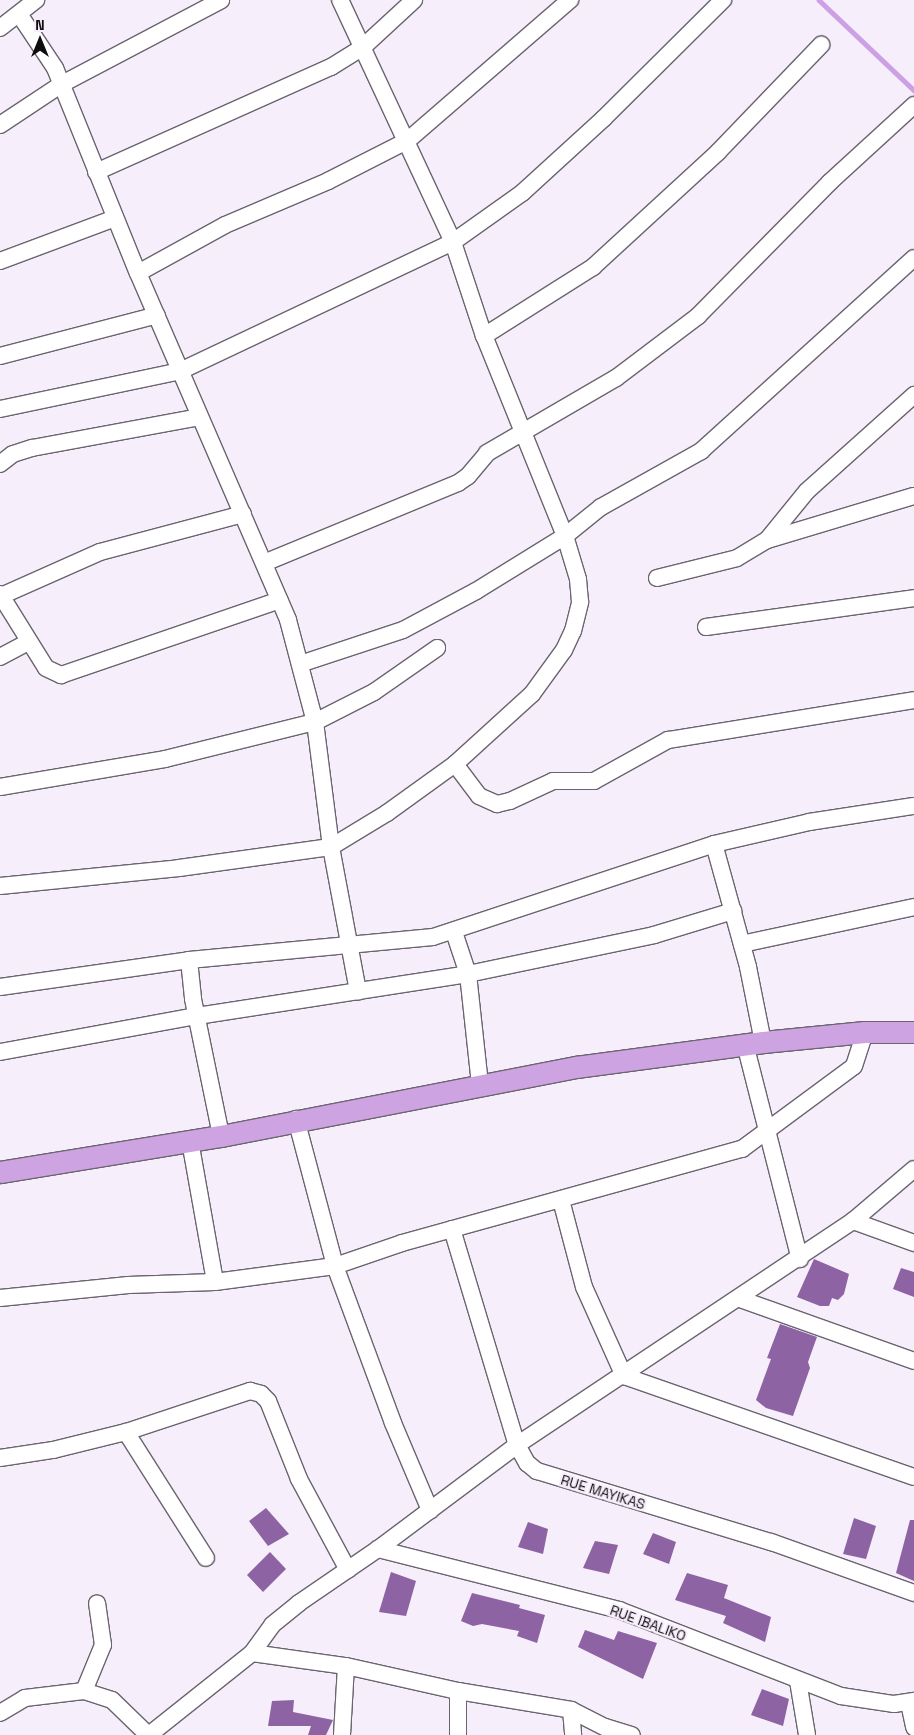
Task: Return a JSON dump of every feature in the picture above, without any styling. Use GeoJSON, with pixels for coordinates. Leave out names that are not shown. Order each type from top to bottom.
{"type":"FeatureCollection","features":[{"type":"Feature","properties":{"kind":"main road"},"geometry":{"type":"LineString","coordinates":[[0,1172],[221,1136],[296,1119],[576,1067],[754,1043],[865,1032],[914,1032]]}},
{"type":"Feature","properties":{"kind":"street"},"geometry":{"type":"LineString","coordinates":[[0,28],[36,0]]}},
{"type":"Feature","properties":{"kind":"street"},"geometry":{"type":"LineString","coordinates":[[0,125],[62,84],[221,0]]}},
{"type":"Feature","properties":{"kind":"street"},"geometry":{"type":"LineString","coordinates":[[0,886],[179,868],[331,847],[387,813],[455,764],[532,694],[564,650],[580,602],[578,579],[565,536],[522,434],[484,336],[453,242],[340,0]]}},
{"type":"Feature","properties":{"kind":"street"},"geometry":{"type":"LineString","coordinates":[[96,172],[332,67],[362,48],[414,0]]}},
{"type":"Feature","properties":{"kind":"street"},"geometry":{"type":"LineString","coordinates":[[138,273],[225,225],[328,181],[407,141],[570,0]]}},
{"type":"Feature","properties":{"kind":"street"},"geometry":{"type":"LineString","coordinates":[[0,409],[180,371],[453,242],[522,193],[604,118],[723,0]]}},
{"type":"Feature","properties":{"kind":"street"},"geometry":{"type":"LineString","coordinates":[[19,14],[48,54],[62,84],[96,172],[199,418],[280,600],[300,664],[315,722],[331,847],[358,991]]}},
{"type":"Feature","properties":{"kind":"street"},"geometry":{"type":"LineString","coordinates":[[484,336],[593,267],[718,152],[821,45]]}},
{"type":"Feature","properties":{"kind":"street"},"geometry":{"type":"LineString","coordinates":[[264,563],[458,483],[468,476],[480,458],[616,378],[698,316],[830,182],[914,105]]}},
{"type":"Feature","properties":{"kind":"street"},"geometry":{"type":"LineString","coordinates":[[0,262],[115,218]]}},
{"type":"Feature","properties":{"kind":"street"},"geometry":{"type":"LineString","coordinates":[[300,664],[403,630],[476,591],[565,536],[601,507],[701,451],[914,258]]}},
{"type":"Feature","properties":{"kind":"street"},"geometry":{"type":"LineString","coordinates":[[0,356],[157,315]]}},
{"type":"Feature","properties":{"kind":"street"},"geometry":{"type":"LineString","coordinates":[[767,540],[807,491],[835,469],[914,395]]}},
{"type":"Feature","properties":{"kind":"street"},"geometry":{"type":"LineString","coordinates":[[0,464],[13,454],[32,448],[199,418]]}},
{"type":"Feature","properties":{"kind":"street"},"geometry":{"type":"LineString","coordinates":[[657,578],[737,558],[767,540],[914,496]]}},
{"type":"Feature","properties":{"kind":"street"},"geometry":{"type":"LineString","coordinates":[[243,514],[100,552],[0,595],[28,642],[50,673],[61,675],[280,600]]}},
{"type":"Feature","properties":{"kind":"street"},"geometry":{"type":"LineString","coordinates":[[706,627],[914,598]]}},
{"type":"Feature","properties":{"kind":"street"},"geometry":{"type":"LineString","coordinates":[[0,657],[28,642]]}},
{"type":"Feature","properties":{"kind":"street"},"geometry":{"type":"LineString","coordinates":[[0,787],[165,759],[315,722],[374,692],[436,648]]}},
{"type":"Feature","properties":{"kind":"street"},"geometry":{"type":"LineString","coordinates":[[455,764],[479,796],[497,804],[510,801],[553,781],[594,781],[668,740],[914,700]]}},
{"type":"Feature","properties":{"kind":"street"},"geometry":{"type":"LineString","coordinates":[[0,987],[189,960],[422,939],[454,932],[714,844],[809,822],[914,806]]}},
{"type":"Feature","properties":{"kind":"street"},"geometry":{"type":"LineString","coordinates":[[714,844],[742,944],[754,1043],[768,1133],[800,1259]]}},
{"type":"Feature","properties":{"kind":"street"},"geometry":{"type":"LineString","coordinates":[[742,944],[914,907]]}},
{"type":"Feature","properties":{"kind":"street"},"geometry":{"type":"LineString","coordinates":[[0,1052],[197,1016],[468,974],[654,935],[733,911]]}},
{"type":"Feature","properties":{"kind":"street"},"geometry":{"type":"LineString","coordinates":[[454,932],[468,974],[480,1085]]}},
{"type":"Feature","properties":{"kind":"street"},"geometry":{"type":"LineString","coordinates":[[189,960],[197,1016],[221,1136]]}},
{"type":"Feature","properties":{"kind":"street"},"geometry":{"type":"LineString","coordinates":[[0,1298],[128,1285],[216,1282],[335,1266],[452,1229],[742,1149],[768,1133],[854,1066],[865,1032]]}},
{"type":"Feature","properties":{"kind":"street"},"geometry":{"type":"LineString","coordinates":[[296,1119],[335,1266],[393,1423],[430,1510]]}},
{"type":"Feature","properties":{"kind":"street"},"geometry":{"type":"LineString","coordinates":[[190,1141],[216,1282]]}},
{"type":"Feature","properties":{"kind":"street"},"geometry":{"type":"LineString","coordinates":[[0,1713],[25,1698],[84,1692],[112,1700],[148,1735],[252,1653],[272,1625],[378,1549],[517,1445],[800,1259],[853,1221],[914,1169]]}},
{"type":"Feature","properties":{"kind":"street"},"geometry":{"type":"LineString","coordinates":[[561,1200],[584,1287],[624,1376],[914,1477]]}},
{"type":"Feature","properties":{"kind":"street"},"geometry":{"type":"LineString","coordinates":[[853,1221],[914,1243]]}},
{"type":"Feature","properties":{"kind":"street","name":"RUE MAYIKAS"},"geometry":{"type":"LineString","coordinates":[[452,1229],[517,1445],[527,1463],[538,1471],[771,1542],[914,1593]]}},
{"type":"Feature","properties":{"kind":"street"},"geometry":{"type":"LineString","coordinates":[[740,1299],[914,1361]]}},
{"type":"Feature","properties":{"kind":"street"},"geometry":{"type":"LineString","coordinates":[[0,1458],[27,1456],[126,1432],[250,1392],[261,1394],[268,1401],[299,1479],[348,1570]]}},
{"type":"Feature","properties":{"kind":"street"},"geometry":{"type":"LineString","coordinates":[[126,1432],[206,1558]]}},
{"type":"Feature","properties":{"kind":"street","name":"RUE IBALIKO"},"geometry":{"type":"LineString","coordinates":[[378,1549],[619,1610],[798,1681],[841,1696],[876,1703],[911,1702]]}},
{"type":"Feature","properties":{"kind":"street"},"geometry":{"type":"LineString","coordinates":[[84,1692],[103,1646],[97,1603]]}},
{"type":"Feature","properties":{"kind":"street"},"geometry":{"type":"LineString","coordinates":[[252,1653],[346,1666],[458,1691],[572,1710],[605,1727],[632,1735]]}},
{"type":"Feature","properties":{"kind":"street"},"geometry":{"type":"LineString","coordinates":[[342,1735],[346,1666]]}},
{"type":"Feature","properties":{"kind":"street"},"geometry":{"type":"LineString","coordinates":[[798,1681],[807,1735]]}},
{"type":"Feature","properties":{"kind":"street"},"geometry":{"type":"LineString","coordinates":[[458,1691],[458,1735]]}},
{"type":"Feature","properties":{"kind":"street"},"geometry":{"type":"LineString","coordinates":[[911,1702],[914,1727]]}},
{"type":"Feature","properties":{"kind":"street"},"geometry":{"type":"LineString","coordinates":[[572,1710],[573,1735]]}},
{"type":"Feature","properties":{"kind":"building"},"geometry":{"type":"Polygon","coordinates":[[[814,1259],[849,1274],[844,1294],[838,1300],[832,1298],[829,1306],[820,1306],[797,1297],[814,1259]]]}},
{"type":"Feature","properties":{"kind":"building"},"geometry":{"type":"Polygon","coordinates":[[[901,1268],[914,1272],[914,1297],[893,1289],[901,1268]]]}},
{"type":"Feature","properties":{"kind":"building"},"geometry":{"type":"Polygon","coordinates":[[[780,1324],[817,1337],[808,1362],[810,1368],[793,1416],[766,1408],[756,1400],[771,1359],[767,1358],[780,1324]]]}},
{"type":"Feature","properties":{"kind":"building"},"geometry":{"type":"Polygon","coordinates":[[[266,1508],[289,1534],[268,1546],[249,1521],[266,1508]]]}},
{"type":"Feature","properties":{"kind":"building"},"geometry":{"type":"Polygon","coordinates":[[[854,1518],[876,1526],[866,1559],[843,1554],[854,1518]]]}},
{"type":"Feature","properties":{"kind":"building"},"geometry":{"type":"Polygon","coordinates":[[[910,1520],[914,1520],[914,1581],[896,1573],[910,1520]]]}},
{"type":"Feature","properties":{"kind":"building"},"geometry":{"type":"Polygon","coordinates":[[[528,1522],[548,1529],[543,1554],[518,1547],[528,1522]]]}},
{"type":"Feature","properties":{"kind":"building"},"geometry":{"type":"Polygon","coordinates":[[[653,1533],[676,1542],[669,1564],[643,1554],[653,1533]]]}},
{"type":"Feature","properties":{"kind":"building"},"geometry":{"type":"Polygon","coordinates":[[[595,1541],[618,1545],[609,1574],[583,1568],[595,1541]]]}},
{"type":"Feature","properties":{"kind":"building"},"geometry":{"type":"Polygon","coordinates":[[[270,1552],[286,1569],[263,1592],[247,1575],[270,1552]]]}},
{"type":"Feature","properties":{"kind":"building"},"geometry":{"type":"Polygon","coordinates":[[[391,1572],[416,1581],[406,1616],[379,1612],[391,1572]]]}},
{"type":"Feature","properties":{"kind":"building"},"geometry":{"type":"Polygon","coordinates":[[[687,1573],[728,1585],[724,1598],[771,1617],[765,1642],[723,1623],[726,1616],[675,1600],[687,1573]]]}},
{"type":"Feature","properties":{"kind":"building"},"geometry":{"type":"Polygon","coordinates":[[[472,1593],[520,1605],[519,1608],[545,1615],[537,1643],[517,1636],[519,1631],[482,1624],[473,1626],[461,1621],[472,1593]]]}},
{"type":"Feature","properties":{"kind":"building"},"geometry":{"type":"Polygon","coordinates":[[[585,1630],[614,1640],[618,1631],[657,1643],[643,1679],[578,1647],[585,1630]]]}},
{"type":"Feature","properties":{"kind":"building"},"geometry":{"type":"Polygon","coordinates":[[[762,1689],[789,1699],[783,1726],[751,1715],[762,1689]]]}},
{"type":"Feature","properties":{"kind":"building"},"geometry":{"type":"Polygon","coordinates":[[[294,1700],[293,1712],[333,1720],[326,1735],[308,1735],[311,1726],[268,1726],[272,1701],[294,1700]]]}},
{"type":"Feature","properties":{"kind":"waterway"},"geometry":{"type":"LineString","coordinates":[[819,0],[914,90]]}}]}
